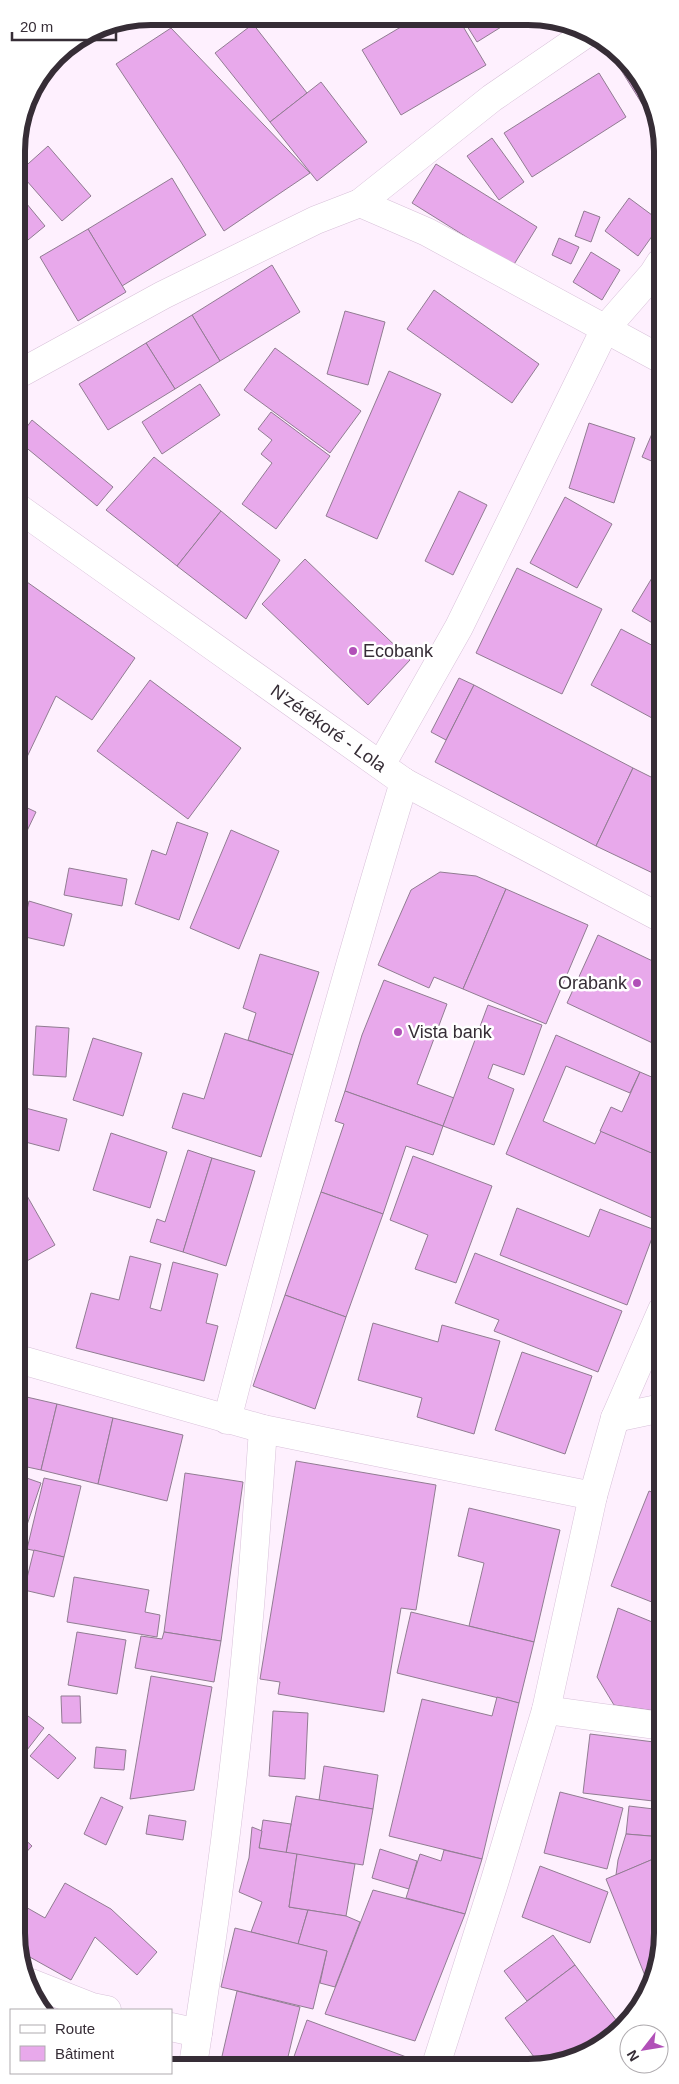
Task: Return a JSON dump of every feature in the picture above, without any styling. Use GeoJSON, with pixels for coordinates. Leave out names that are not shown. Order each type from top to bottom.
{"type":"FeatureCollection","features":[{"type":"Feature","properties":{"kind":"main road"},"geometry":{"type":"LineString","coordinates":[[25,371],[163,295],[316,220],[360,202],[492,98],[581,37]]}},
{"type":"Feature","properties":{"kind":"main road"},"geometry":{"type":"LineString","coordinates":[[360,202],[428,232],[654,356]]}},
{"type":"Feature","properties":{"kind":"main road"},"geometry":{"type":"LineString","coordinates":[[381,766],[460,627],[605,329],[654,272]]}},
{"type":"Feature","properties":{"kind":"main road","name":"N'zérékoré - Lola"},"geometry":{"type":"LineString","coordinates":[[25,513],[404,782],[654,914]]}},
{"type":"Feature","properties":{"kind":"main road"},"geometry":{"type":"LineString","coordinates":[[227,1420],[284,1198],[357,936],[404,782]]}},
{"type":"Feature","properties":{"kind":"main road"},"geometry":{"type":"LineString","coordinates":[[438,2059],[546,1710],[594,1496],[615,1418],[654,1328]]}},
{"type":"Feature","properties":{"kind":"main road"},"geometry":{"type":"LineString","coordinates":[[25,1361],[263,1429],[594,1496]]}},
{"type":"Feature","properties":{"kind":"main road"},"geometry":{"type":"LineString","coordinates":[[615,1418],[654,1410]]}},
{"type":"Feature","properties":{"kind":"main road"},"geometry":{"type":"LineString","coordinates":[[194,2059],[212,1945],[234,1762],[250,1606],[263,1429]]}},
{"type":"Feature","properties":{"kind":"main road"},"geometry":{"type":"LineString","coordinates":[[546,1710],[654,1725]]}},
{"type":"Feature","properties":{"kind":"main road"},"geometry":{"type":"LineString","coordinates":[[37,1985],[102,2009]]}},
{"type":"Feature","properties":{"kind":"main road"},"geometry":{"type":"LineString","coordinates":[[172,2026],[198,2033]]}},
{"type":"Feature","properties":{"kind":"building"},"geometry":{"type":"Polygon","coordinates":[[[254,25],[307,93],[270,122],[215,53],[254,25]]]}},
{"type":"Feature","properties":{"kind":"building"},"geometry":{"type":"Polygon","coordinates":[[[404,25],[462,25],[486,65],[401,115],[362,50],[404,25]]]}},
{"type":"Feature","properties":{"kind":"building"},"geometry":{"type":"Polygon","coordinates":[[[466,25],[504,25],[477,42],[466,25]]]}},
{"type":"Feature","properties":{"kind":"building"},"geometry":{"type":"Polygon","coordinates":[[[171,28],[310,173],[224,231],[116,64],[171,28]]]}},
{"type":"Feature","properties":{"kind":"building"},"geometry":{"type":"Polygon","coordinates":[[[623,69],[633,81],[648,114],[621,70],[623,69]]]}},
{"type":"Feature","properties":{"kind":"building"},"geometry":{"type":"Polygon","coordinates":[[[624,69],[633,81],[645,105],[622,70],[624,69]]]}},
{"type":"Feature","properties":{"kind":"building"},"geometry":{"type":"Polygon","coordinates":[[[599,73],[626,117],[532,177],[504,133],[599,73]]]}},
{"type":"Feature","properties":{"kind":"building"},"geometry":{"type":"Polygon","coordinates":[[[321,82],[367,142],[317,181],[270,122],[321,82]]]}},
{"type":"Feature","properties":{"kind":"building"},"geometry":{"type":"Polygon","coordinates":[[[492,138],[524,182],[499,200],[467,156],[492,138]]]}},
{"type":"Feature","properties":{"kind":"building"},"geometry":{"type":"Polygon","coordinates":[[[48,146],[91,196],[62,221],[25,179],[25,167],[48,146]]]}},
{"type":"Feature","properties":{"kind":"building"},"geometry":{"type":"Polygon","coordinates":[[[436,164],[537,227],[513,266],[412,203],[436,164]]]}},
{"type":"Feature","properties":{"kind":"building"},"geometry":{"type":"Polygon","coordinates":[[[172,178],[206,235],[122,286],[88,229],[172,178]]]}},
{"type":"Feature","properties":{"kind":"building"},"geometry":{"type":"Polygon","coordinates":[[[629,198],[654,217],[654,233],[638,256],[605,231],[629,198]]]}},
{"type":"Feature","properties":{"kind":"building"},"geometry":{"type":"Polygon","coordinates":[[[25,202],[45,226],[25,242],[25,202]]]}},
{"type":"Feature","properties":{"kind":"building"},"geometry":{"type":"Polygon","coordinates":[[[584,211],[600,217],[591,242],[575,236],[584,211]]]}},
{"type":"Feature","properties":{"kind":"building"},"geometry":{"type":"Polygon","coordinates":[[[88,229],[126,292],[78,321],[40,257],[88,229]]]}},
{"type":"Feature","properties":{"kind":"building"},"geometry":{"type":"Polygon","coordinates":[[[559,238],[579,247],[571,264],[552,255],[559,238]]]}},
{"type":"Feature","properties":{"kind":"building"},"geometry":{"type":"Polygon","coordinates":[[[591,252],[620,270],[602,300],[573,282],[591,252]]]}},
{"type":"Feature","properties":{"kind":"building"},"geometry":{"type":"Polygon","coordinates":[[[272,265],[300,312],[220,361],[192,315],[272,265]]]}},
{"type":"Feature","properties":{"kind":"building"},"geometry":{"type":"Polygon","coordinates":[[[434,290],[539,364],[512,403],[407,329],[434,290]]]}},
{"type":"Feature","properties":{"kind":"building"},"geometry":{"type":"Polygon","coordinates":[[[345,311],[385,322],[368,385],[327,374],[345,311]]]}},
{"type":"Feature","properties":{"kind":"building"},"geometry":{"type":"Polygon","coordinates":[[[192,315],[220,361],[175,389],[146,343],[192,315]]]}},
{"type":"Feature","properties":{"kind":"building"},"geometry":{"type":"Polygon","coordinates":[[[146,343],[175,389],[108,430],[79,384],[146,343]]]}},
{"type":"Feature","properties":{"kind":"building"},"geometry":{"type":"Polygon","coordinates":[[[275,348],[361,411],[330,453],[244,390],[275,348]]]}},
{"type":"Feature","properties":{"kind":"building"},"geometry":{"type":"Polygon","coordinates":[[[389,371],[441,394],[377,539],[326,516],[389,371]]]}},
{"type":"Feature","properties":{"kind":"building"},"geometry":{"type":"Polygon","coordinates":[[[200,384],[220,415],[162,454],[142,422],[200,384]]]}},
{"type":"Feature","properties":{"kind":"building"},"geometry":{"type":"Polygon","coordinates":[[[271,412],[330,456],[276,529],[242,504],[272,463],[261,454],[272,440],[258,429],[271,412]]]}},
{"type":"Feature","properties":{"kind":"building"},"geometry":{"type":"Polygon","coordinates":[[[32,420],[113,487],[97,506],[25,447],[25,429],[32,420]]]}},
{"type":"Feature","properties":{"kind":"building"},"geometry":{"type":"Polygon","coordinates":[[[589,423],[635,438],[614,503],[569,488],[589,423]]]}},
{"type":"Feature","properties":{"kind":"building"},"geometry":{"type":"Polygon","coordinates":[[[654,429],[654,462],[642,457],[654,429]]]}},
{"type":"Feature","properties":{"kind":"building"},"geometry":{"type":"Polygon","coordinates":[[[154,457],[221,511],[177,566],[106,510],[154,457]]]}},
{"type":"Feature","properties":{"kind":"building"},"geometry":{"type":"Polygon","coordinates":[[[459,491],[487,505],[453,575],[425,561],[459,491]]]}},
{"type":"Feature","properties":{"kind":"building"},"geometry":{"type":"Polygon","coordinates":[[[565,497],[612,524],[577,588],[530,563],[565,497]]]}},
{"type":"Feature","properties":{"kind":"building"},"geometry":{"type":"Polygon","coordinates":[[[221,511],[280,560],[246,619],[177,566],[221,511]]]}},
{"type":"Feature","properties":{"kind":"building"},"geometry":{"type":"Polygon","coordinates":[[[305,559],[410,660],[368,705],[262,604],[305,559]]]}},
{"type":"Feature","properties":{"kind":"building"},"geometry":{"type":"Polygon","coordinates":[[[517,568],[602,609],[562,694],[476,653],[517,568]]]}},
{"type":"Feature","properties":{"kind":"building"},"geometry":{"type":"Polygon","coordinates":[[[654,575],[654,624],[632,611],[654,575]]]}},
{"type":"Feature","properties":{"kind":"building"},"geometry":{"type":"Polygon","coordinates":[[[25,581],[135,658],[92,720],[56,696],[25,761],[25,581]]]}},
{"type":"Feature","properties":{"kind":"building"},"geometry":{"type":"Polygon","coordinates":[[[621,629],[654,646],[654,714],[652,718],[591,685],[621,629]]]}},
{"type":"Feature","properties":{"kind":"building"},"geometry":{"type":"Polygon","coordinates":[[[459,678],[474,685],[446,740],[431,732],[459,678]]]}},
{"type":"Feature","properties":{"kind":"building"},"geometry":{"type":"Polygon","coordinates":[[[150,680],[241,748],[188,819],[97,751],[150,680]]]}},
{"type":"Feature","properties":{"kind":"building"},"geometry":{"type":"Polygon","coordinates":[[[474,685],[633,768],[596,846],[435,762],[474,685]]]}},
{"type":"Feature","properties":{"kind":"building"},"geometry":{"type":"Polygon","coordinates":[[[633,768],[654,778],[654,874],[596,846],[633,768]]]}},
{"type":"Feature","properties":{"kind":"building"},"geometry":{"type":"Polygon","coordinates":[[[25,807],[36,812],[25,835],[25,807]]]}},
{"type":"Feature","properties":{"kind":"building"},"geometry":{"type":"Polygon","coordinates":[[[177,822],[208,833],[179,920],[135,904],[152,850],[166,855],[177,822]]]}},
{"type":"Feature","properties":{"kind":"building"},"geometry":{"type":"Polygon","coordinates":[[[231,830],[279,851],[239,949],[190,928],[231,830]]]}},
{"type":"Feature","properties":{"kind":"building"},"geometry":{"type":"Polygon","coordinates":[[[69,868],[127,879],[122,906],[64,895],[69,868]]]}},
{"type":"Feature","properties":{"kind":"building"},"geometry":{"type":"Polygon","coordinates":[[[440,872],[476,876],[506,889],[463,989],[434,977],[429,988],[378,965],[411,890],[440,872]]]}},
{"type":"Feature","properties":{"kind":"building"},"geometry":{"type":"Polygon","coordinates":[[[506,889],[588,925],[546,1024],[463,989],[506,889]]]}},
{"type":"Feature","properties":{"kind":"building"},"geometry":{"type":"Polygon","coordinates":[[[29,901],[72,914],[64,946],[25,937],[25,918],[29,901]]]}},
{"type":"Feature","properties":{"kind":"building"},"geometry":{"type":"Polygon","coordinates":[[[598,935],[654,962],[654,1044],[567,1003],[598,935]]]}},
{"type":"Feature","properties":{"kind":"building"},"geometry":{"type":"Polygon","coordinates":[[[260,954],[319,972],[293,1055],[248,1040],[256,1013],[243,1008],[260,954]]]}},
{"type":"Feature","properties":{"kind":"building"},"geometry":{"type":"Polygon","coordinates":[[[384,980],[447,1004],[417,1084],[454,1098],[443,1126],[345,1091],[362,1035],[384,980]]]}},
{"type":"Feature","properties":{"kind":"building"},"geometry":{"type":"Polygon","coordinates":[[[488,1005],[542,1025],[524,1075],[493,1064],[488,1078],[514,1089],[494,1145],[443,1126],[488,1005]]]}},
{"type":"Feature","properties":{"kind":"building"},"geometry":{"type":"Polygon","coordinates":[[[36,1026],[69,1028],[66,1077],[33,1075],[36,1026]]]}},
{"type":"Feature","properties":{"kind":"building"},"geometry":{"type":"Polygon","coordinates":[[[225,1033],[293,1055],[261,1157],[172,1128],[183,1093],[204,1099],[225,1033]]]}},
{"type":"Feature","properties":{"kind":"building"},"geometry":{"type":"Polygon","coordinates":[[[556,1035],[640,1072],[630,1093],[566,1066],[543,1121],[595,1144],[601,1131],[654,1154],[654,1219],[506,1154],[556,1035]]]}},
{"type":"Feature","properties":{"kind":"building"},"geometry":{"type":"Polygon","coordinates":[[[93,1038],[142,1053],[123,1116],[73,1100],[93,1038]]]}},
{"type":"Feature","properties":{"kind":"building"},"geometry":{"type":"Polygon","coordinates":[[[640,1072],[654,1078],[654,1154],[600,1131],[611,1107],[622,1112],[640,1072]]]}},
{"type":"Feature","properties":{"kind":"building"},"geometry":{"type":"Polygon","coordinates":[[[345,1091],[443,1126],[433,1155],[406,1146],[383,1214],[321,1192],[344,1124],[335,1121],[345,1091]]]}},
{"type":"Feature","properties":{"kind":"building"},"geometry":{"type":"Polygon","coordinates":[[[25,1108],[67,1119],[59,1151],[25,1142],[25,1108]]]}},
{"type":"Feature","properties":{"kind":"building"},"geometry":{"type":"Polygon","coordinates":[[[111,1133],[167,1152],[150,1208],[93,1190],[111,1133]]]}},
{"type":"Feature","properties":{"kind":"building"},"geometry":{"type":"Polygon","coordinates":[[[188,1150],[212,1158],[183,1252],[150,1242],[157,1219],[165,1222],[188,1150]]]}},
{"type":"Feature","properties":{"kind":"building"},"geometry":{"type":"Polygon","coordinates":[[[413,1156],[492,1186],[456,1283],[415,1269],[428,1235],[390,1220],[413,1156]]]}},
{"type":"Feature","properties":{"kind":"building"},"geometry":{"type":"Polygon","coordinates":[[[212,1158],[255,1171],[226,1266],[183,1252],[212,1158]]]}},
{"type":"Feature","properties":{"kind":"building"},"geometry":{"type":"Polygon","coordinates":[[[25,1192],[55,1245],[25,1262],[25,1192]]]}},
{"type":"Feature","properties":{"kind":"building"},"geometry":{"type":"Polygon","coordinates":[[[321,1192],[383,1214],[346,1317],[285,1295],[321,1192]]]}},
{"type":"Feature","properties":{"kind":"building"},"geometry":{"type":"Polygon","coordinates":[[[517,1208],[589,1237],[600,1209],[654,1230],[627,1305],[500,1255],[517,1208]]]}},
{"type":"Feature","properties":{"kind":"building"},"geometry":{"type":"Polygon","coordinates":[[[475,1253],[622,1311],[598,1372],[494,1331],[499,1320],[455,1303],[475,1253]]]}},
{"type":"Feature","properties":{"kind":"building"},"geometry":{"type":"Polygon","coordinates":[[[130,1256],[161,1264],[150,1308],[161,1311],[173,1262],[218,1274],[206,1323],[218,1326],[204,1381],[76,1348],[91,1293],[119,1300],[130,1256]]]}},
{"type":"Feature","properties":{"kind":"building"},"geometry":{"type":"Polygon","coordinates":[[[285,1295],[346,1317],[315,1409],[253,1386],[285,1295]]]}},
{"type":"Feature","properties":{"kind":"building"},"geometry":{"type":"Polygon","coordinates":[[[373,1323],[438,1342],[442,1325],[500,1341],[474,1434],[417,1417],[422,1398],[358,1380],[373,1323]]]}},
{"type":"Feature","properties":{"kind":"building"},"geometry":{"type":"Polygon","coordinates":[[[522,1352],[592,1376],[565,1454],[495,1430],[522,1352]]]}},
{"type":"Feature","properties":{"kind":"building"},"geometry":{"type":"Polygon","coordinates":[[[25,1397],[57,1404],[41,1470],[25,1467],[25,1397]]]}},
{"type":"Feature","properties":{"kind":"building"},"geometry":{"type":"Polygon","coordinates":[[[57,1404],[113,1418],[98,1484],[41,1470],[57,1404]]]}},
{"type":"Feature","properties":{"kind":"building"},"geometry":{"type":"Polygon","coordinates":[[[113,1418],[183,1435],[167,1501],[98,1484],[113,1418]]]}},
{"type":"Feature","properties":{"kind":"building"},"geometry":{"type":"Polygon","coordinates":[[[296,1461],[436,1485],[416,1610],[401,1608],[384,1712],[278,1694],[280,1682],[260,1679],[296,1461]]]}},
{"type":"Feature","properties":{"kind":"building"},"geometry":{"type":"Polygon","coordinates":[[[185,1473],[243,1482],[221,1641],[164,1632],[185,1473]]]}},
{"type":"Feature","properties":{"kind":"building"},"geometry":{"type":"Polygon","coordinates":[[[25,1477],[41,1483],[25,1531],[25,1477]]]}},
{"type":"Feature","properties":{"kind":"building"},"geometry":{"type":"Polygon","coordinates":[[[44,1478],[81,1486],[64,1557],[27,1549],[44,1478]]]}},
{"type":"Feature","properties":{"kind":"building"},"geometry":{"type":"Polygon","coordinates":[[[649,1491],[654,1493],[654,1603],[611,1586],[649,1491]]]}},
{"type":"Feature","properties":{"kind":"building"},"geometry":{"type":"Polygon","coordinates":[[[469,1508],[560,1530],[534,1642],[469,1626],[484,1563],[458,1556],[469,1508]]]}},
{"type":"Feature","properties":{"kind":"building"},"geometry":{"type":"Polygon","coordinates":[[[34,1550],[64,1557],[54,1597],[25,1590],[34,1550]]]}},
{"type":"Feature","properties":{"kind":"building"},"geometry":{"type":"Polygon","coordinates":[[[74,1577],[149,1590],[145,1612],[160,1615],[157,1637],[67,1622],[74,1577]]]}},
{"type":"Feature","properties":{"kind":"building"},"geometry":{"type":"Polygon","coordinates":[[[618,1608],[654,1623],[654,1711],[614,1705],[597,1677],[618,1608]]]}},
{"type":"Feature","properties":{"kind":"building"},"geometry":{"type":"Polygon","coordinates":[[[411,1612],[534,1642],[519,1703],[397,1673],[411,1612]]]}},
{"type":"Feature","properties":{"kind":"building"},"geometry":{"type":"Polygon","coordinates":[[[77,1632],[126,1640],[117,1694],[68,1685],[77,1632]]]}},
{"type":"Feature","properties":{"kind":"building"},"geometry":{"type":"Polygon","coordinates":[[[164,1632],[221,1641],[214,1682],[135,1668],[141,1636],[162,1639],[164,1632]]]}},
{"type":"Feature","properties":{"kind":"building"},"geometry":{"type":"Polygon","coordinates":[[[151,1676],[212,1687],[194,1790],[130,1799],[151,1676]]]}},
{"type":"Feature","properties":{"kind":"building"},"geometry":{"type":"Polygon","coordinates":[[[61,1696],[80,1696],[81,1723],[62,1723],[61,1696]]]}},
{"type":"Feature","properties":{"kind":"building"},"geometry":{"type":"Polygon","coordinates":[[[497,1697],[519,1703],[482,1859],[389,1836],[422,1699],[492,1716],[497,1697]]]}},
{"type":"Feature","properties":{"kind":"building"},"geometry":{"type":"Polygon","coordinates":[[[273,1711],[308,1713],[305,1779],[269,1776],[273,1711]]]}},
{"type":"Feature","properties":{"kind":"building"},"geometry":{"type":"Polygon","coordinates":[[[25,1714],[44,1728],[27,1750],[25,1748],[25,1714]]]}},
{"type":"Feature","properties":{"kind":"building"},"geometry":{"type":"Polygon","coordinates":[[[49,1734],[76,1758],[58,1779],[30,1756],[49,1734]]]}},
{"type":"Feature","properties":{"kind":"building"},"geometry":{"type":"Polygon","coordinates":[[[590,1734],[654,1742],[654,1801],[583,1793],[590,1734]]]}},
{"type":"Feature","properties":{"kind":"building"},"geometry":{"type":"Polygon","coordinates":[[[96,1747],[126,1750],[124,1770],[94,1768],[96,1747]]]}},
{"type":"Feature","properties":{"kind":"building"},"geometry":{"type":"Polygon","coordinates":[[[324,1766],[378,1775],[373,1809],[319,1800],[324,1766]]]}},
{"type":"Feature","properties":{"kind":"building"},"geometry":{"type":"Polygon","coordinates":[[[560,1792],[623,1808],[607,1869],[544,1853],[560,1792]]]}},
{"type":"Feature","properties":{"kind":"building"},"geometry":{"type":"Polygon","coordinates":[[[296,1796],[373,1809],[363,1865],[286,1853],[296,1796]]]}},
{"type":"Feature","properties":{"kind":"building"},"geometry":{"type":"Polygon","coordinates":[[[101,1797],[123,1807],[106,1845],[84,1834],[101,1797]]]}},
{"type":"Feature","properties":{"kind":"building"},"geometry":{"type":"Polygon","coordinates":[[[629,1806],[654,1809],[654,1836],[626,1834],[629,1806]]]}},
{"type":"Feature","properties":{"kind":"building"},"geometry":{"type":"Polygon","coordinates":[[[149,1815],[186,1821],[183,1840],[146,1834],[149,1815]]]}},
{"type":"Feature","properties":{"kind":"building"},"geometry":{"type":"Polygon","coordinates":[[[263,1820],[291,1824],[286,1853],[259,1848],[263,1820]]]}},
{"type":"Feature","properties":{"kind":"building"},"geometry":{"type":"Polygon","coordinates":[[[252,1827],[262,1831],[259,1848],[297,1854],[289,1907],[308,1910],[298,1944],[251,1932],[262,1902],[239,1892],[249,1858],[252,1827]]]}},
{"type":"Feature","properties":{"kind":"building"},"geometry":{"type":"Polygon","coordinates":[[[626,1834],[654,1836],[654,1859],[616,1875],[618,1860],[626,1834]]]}},
{"type":"Feature","properties":{"kind":"building"},"geometry":{"type":"Polygon","coordinates":[[[25,1840],[32,1846],[25,1854],[25,1840]]]}},
{"type":"Feature","properties":{"kind":"building"},"geometry":{"type":"Polygon","coordinates":[[[380,1849],[417,1861],[409,1889],[372,1878],[380,1849]]]}},
{"type":"Feature","properties":{"kind":"building"},"geometry":{"type":"Polygon","coordinates":[[[444,1850],[482,1859],[465,1914],[406,1898],[420,1854],[441,1861],[444,1850]]]}},
{"type":"Feature","properties":{"kind":"building"},"geometry":{"type":"Polygon","coordinates":[[[297,1854],[355,1864],[346,1916],[289,1907],[297,1854]]]}},
{"type":"Feature","properties":{"kind":"building"},"geometry":{"type":"Polygon","coordinates":[[[654,1859],[654,1941],[650,1966],[646,1977],[606,1879],[654,1859]]]}},
{"type":"Feature","properties":{"kind":"building"},"geometry":{"type":"Polygon","coordinates":[[[540,1866],[608,1892],[590,1943],[522,1917],[540,1866]]]}},
{"type":"Feature","properties":{"kind":"building"},"geometry":{"type":"Polygon","coordinates":[[[65,1883],[111,1909],[157,1952],[137,1975],[95,1937],[71,1980],[27,1955],[25,1907],[45,1918],[65,1883]]]}},
{"type":"Feature","properties":{"kind":"building"},"geometry":{"type":"Polygon","coordinates":[[[373,1890],[465,1914],[415,2041],[325,2014],[373,1890]]]}},
{"type":"Feature","properties":{"kind":"building"},"geometry":{"type":"Polygon","coordinates":[[[308,1910],[346,1916],[360,1922],[335,1987],[320,1983],[327,1951],[298,1944],[308,1910]]]}},
{"type":"Feature","properties":{"kind":"building"},"geometry":{"type":"Polygon","coordinates":[[[235,1928],[327,1951],[313,2009],[221,1987],[235,1928]]]}},
{"type":"Feature","properties":{"kind":"building"},"geometry":{"type":"Polygon","coordinates":[[[553,1935],[575,1965],[527,2001],[504,1971],[553,1935]]]}},
{"type":"Feature","properties":{"kind":"building"},"geometry":{"type":"Polygon","coordinates":[[[575,1965],[617,2022],[605,2033],[576,2049],[553,2057],[535,2059],[505,2018],[575,1965]]]}},
{"type":"Feature","properties":{"kind":"building"},"geometry":{"type":"Polygon","coordinates":[[[237,1991],[300,2007],[287,2059],[221,2059],[237,1991]]]}},
{"type":"Feature","properties":{"kind":"building"},"geometry":{"type":"Polygon","coordinates":[[[307,2020],[409,2058],[409,2059],[293,2059],[307,2020]]]}},
{"type":"Feature","properties":{"kind":"place","name":"Ecobank"},"geometry":{"type":"Point","coordinates":[353,651]}},
{"type":"Feature","properties":{"kind":"place","name":"Orabank"},"geometry":{"type":"Point","coordinates":[637,983]}},
{"type":"Feature","properties":{"kind":"place","name":"Vista bank"},"geometry":{"type":"Point","coordinates":[398,1032]}}]}
